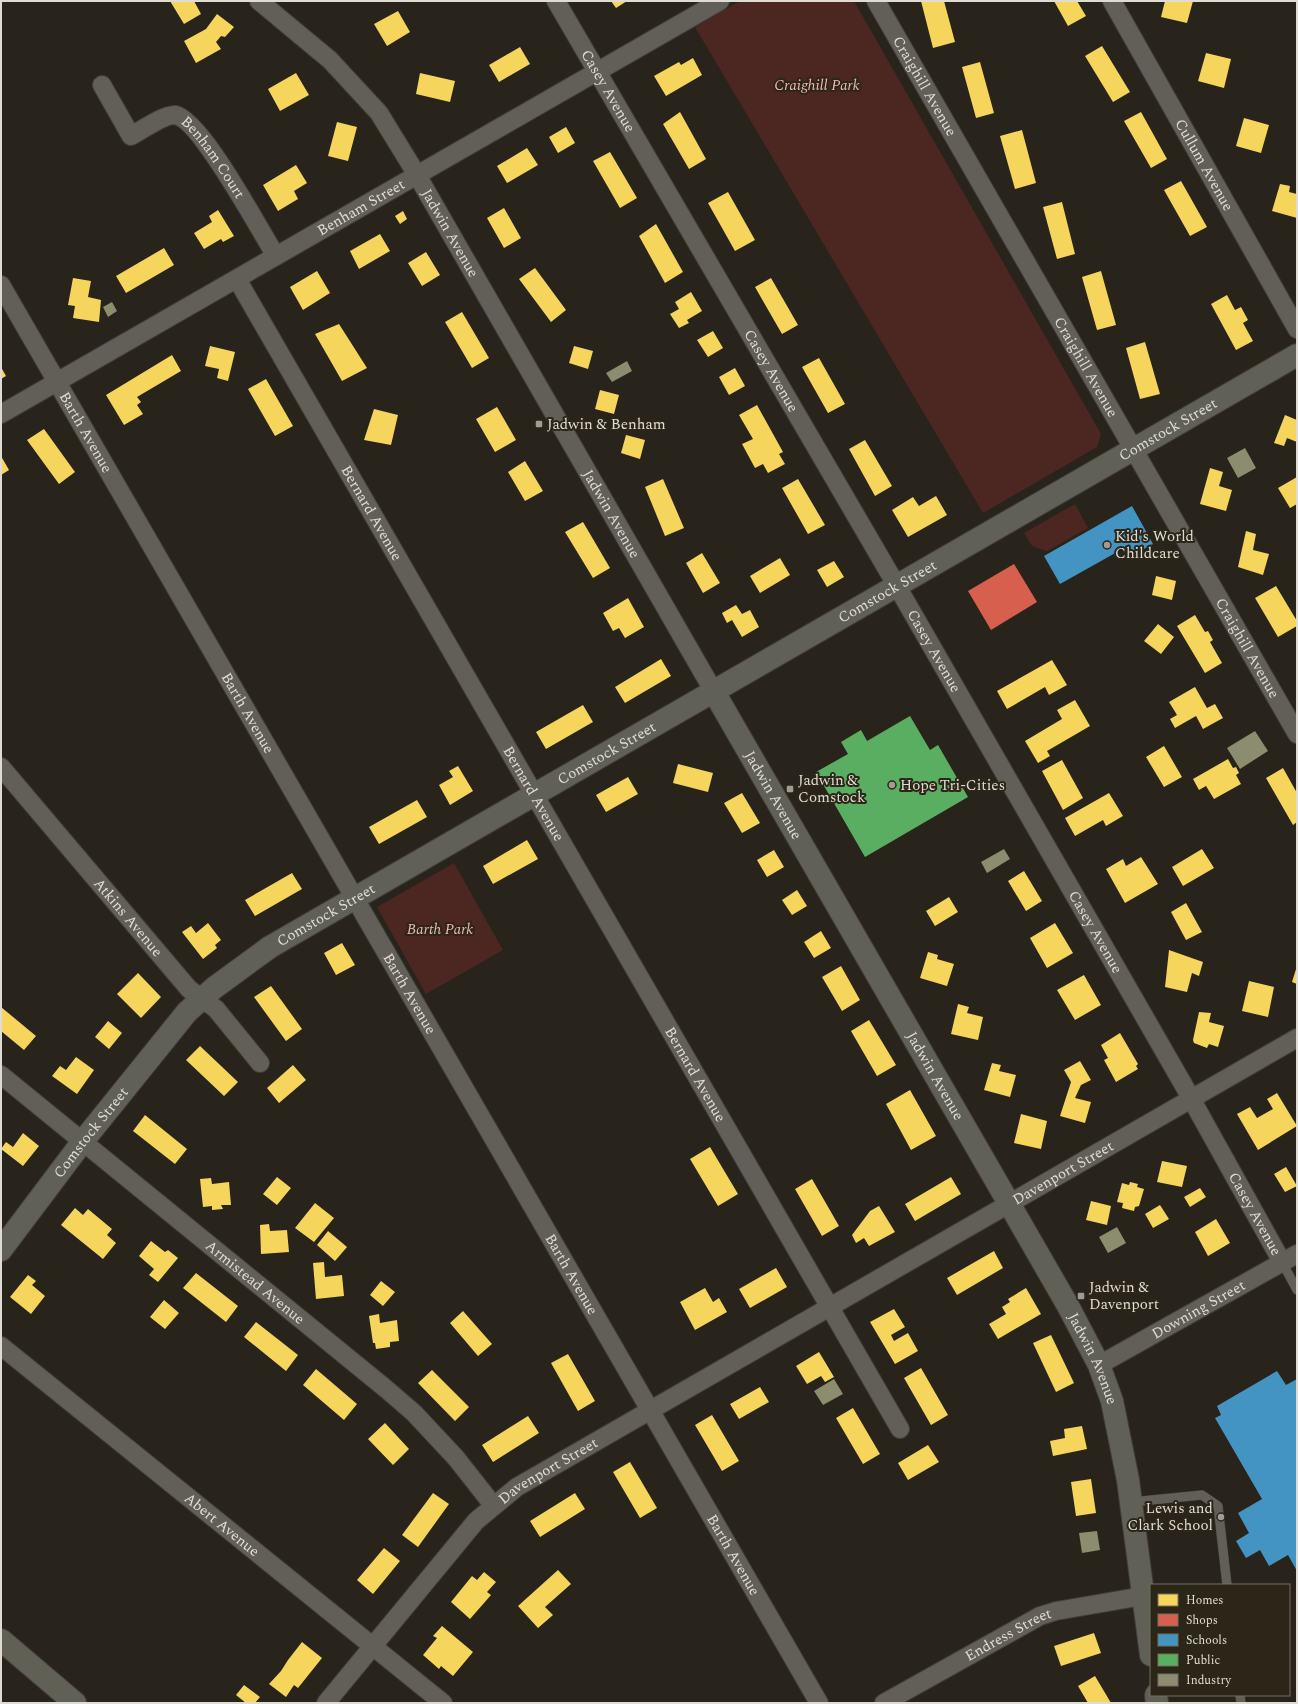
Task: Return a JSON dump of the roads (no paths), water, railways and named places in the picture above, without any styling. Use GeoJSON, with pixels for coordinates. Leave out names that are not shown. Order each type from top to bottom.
{"type":"FeatureCollection","features":[{"type":"Feature","properties":{"kind":"main road"},"geometry":{"type":"LineString","coordinates":[[1,1640],[75,1703]]}},
{"type":"Feature","properties":{"kind":"street","name":"Jadwin Avenue"},"geometry":{"type":"LineString","coordinates":[[259,1],[330,60],[379,113],[417,175],[1082,1331],[1099,1365],[1112,1401],[1131,1502],[1150,1648]]}},
{"type":"Feature","properties":{"kind":"street","name":"Casey Avenue"},"geometry":{"type":"LineString","coordinates":[[556,1],[897,586],[1191,1099],[1290,1258]]}},
{"type":"Feature","properties":{"kind":"street","name":"Benham Street"},"geometry":{"type":"LineString","coordinates":[[1,414],[720,1]]}},
{"type":"Feature","properties":{"kind":"street","name":"Craighill Avenue"},"geometry":{"type":"LineString","coordinates":[[876,1],[1297,734]]}},
{"type":"Feature","properties":{"kind":"street","name":"Cullum Avenue"},"geometry":{"type":"LineString","coordinates":[[1112,1],[1297,329]]}},
{"type":"Feature","properties":{"kind":"street","name":"Benham Court"},"geometry":{"type":"LineString","coordinates":[[102,85],[131,136],[173,115],[180,117],[189,124],[214,154],[276,256]]}},
{"type":"Feature","properties":{"kind":"street","name":"Bernard Avenue"},"geometry":{"type":"LineString","coordinates":[[237,279],[535,794],[829,1309]]}},
{"type":"Feature","properties":{"kind":"street","name":"Barth Avenue"},"geometry":{"type":"LineString","coordinates":[[1,284],[819,1703]]}},
{"type":"Feature","properties":{"kind":"street","name":"Comstock Street"},"geometry":{"type":"LineString","coordinates":[[1,1250],[83,1141],[187,1012],[232,973],[270,947],[1297,356]]}},
{"type":"Feature","properties":{"kind":"street","name":"Atkins Avenue"},"geometry":{"type":"LineString","coordinates":[[1,766],[189,989],[216,1009],[260,1063]]}},
{"type":"Feature","properties":{"kind":"street","name":"Davenport Street"},"geometry":{"type":"LineString","coordinates":[[326,1703],[372,1645],[476,1521],[493,1505],[517,1487],[829,1309],[1297,1038]]}},
{"type":"Feature","properties":{"kind":"street","name":"Armistead Avenue"},"geometry":{"type":"LineString","coordinates":[[1,1075],[386,1388],[414,1413],[456,1458],[493,1505]]}},
{"type":"Feature","properties":{"kind":"street","name":"Downing Street"},"geometry":{"type":"LineString","coordinates":[[1099,1365],[1290,1258]]}},
{"type":"Feature","properties":{"kind":"street"},"geometry":{"type":"LineString","coordinates":[[829,1309],[900,1429]]}},
{"type":"Feature","properties":{"kind":"street","name":"Abert Avenue"},"geometry":{"type":"LineString","coordinates":[[1,1346],[443,1703]]}},
{"type":"Feature","properties":{"kind":"street","name":"Endress Street"},"geometry":{"type":"LineString","coordinates":[[884,1703],[1026,1622],[1040,1616],[1056,1611],[1143,1596]]}},
{"type":"Feature","properties":{"kind":"lane"},"geometry":{"type":"LineString","coordinates":[[1290,1258],[1297,1290]]}},
{"type":"Feature","properties":{"kind":"lane"},"geometry":{"type":"LineString","coordinates":[[1131,1502],[1202,1494],[1218,1506],[1227,1584]]}},
{"type":"Feature","properties":{"kind":"place","name":"Jadwin & Benham"},"geometry":{"type":"Point","coordinates":[539,424]}},
{"type":"Feature","properties":{"kind":"place","name":"Kid's World Childcare"},"geometry":{"type":"Point","coordinates":[1107,545]}},
{"type":"Feature","properties":{"kind":"place","name":"Hope Tri-Cities"},"geometry":{"type":"Point","coordinates":[892,785]}},
{"type":"Feature","properties":{"kind":"place","name":"Jadwin & Comstock"},"geometry":{"type":"Point","coordinates":[790,789]}},
{"type":"Feature","properties":{"kind":"place","name":"Jadwin & Davenport"},"geometry":{"type":"Point","coordinates":[1081,1296]}},
{"type":"Feature","properties":{"kind":"place","name":"Lewis and Clark School"},"geometry":{"type":"Point","coordinates":[1221,1517]}},
{"type":"Feature","properties":{"kind":"park label","name":"Craighill Park"},"geometry":{"type":"Point","coordinates":[817,85]}},
{"type":"Feature","properties":{"kind":"park label","name":"Barth Park"},"geometry":{"type":"Point","coordinates":[440,929]}}]}
